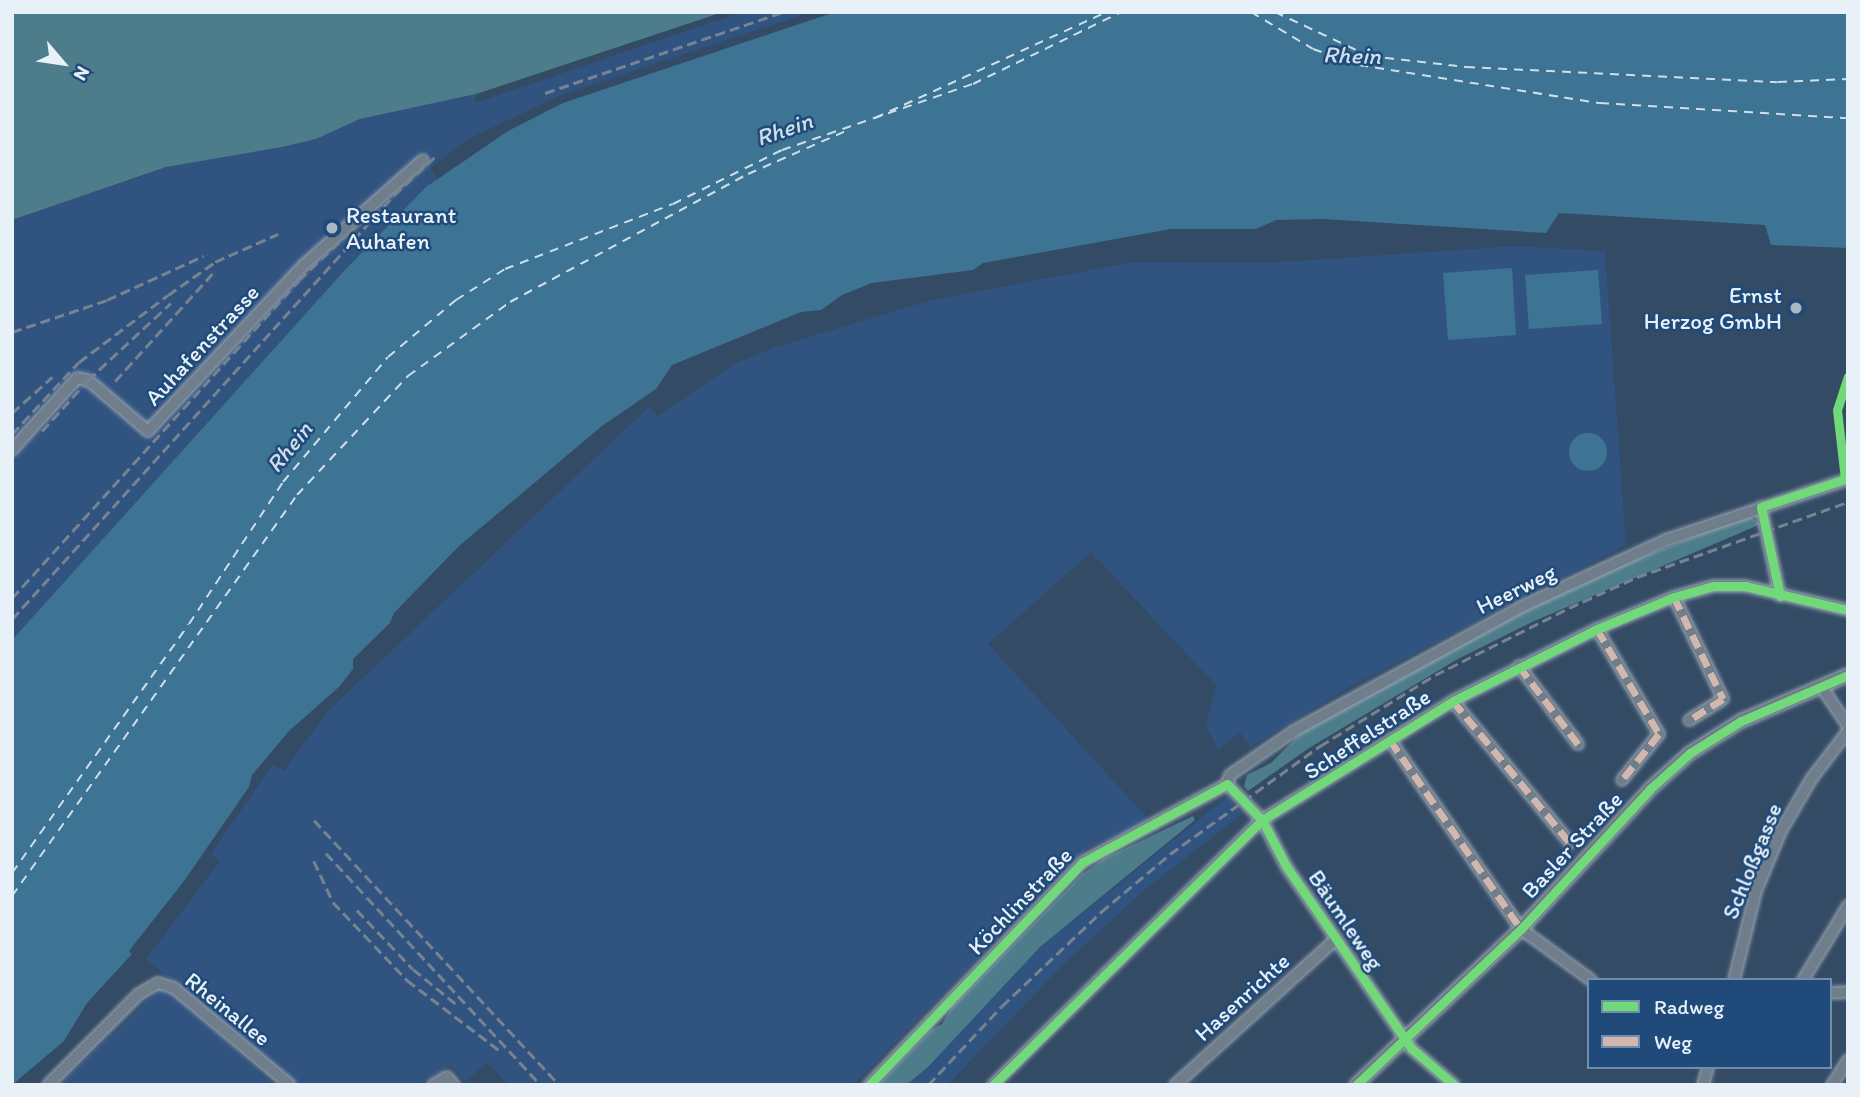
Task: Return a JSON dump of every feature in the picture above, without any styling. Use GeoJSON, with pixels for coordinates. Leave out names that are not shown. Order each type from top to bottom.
{"type":"FeatureCollection","features":[{"type":"Feature","properties":{"kind":"main road","name":"Basler Straße"},"geometry":{"type":"LineString","coordinates":[[1356,1085],[1521,929],[1650,789],[1690,753],[1741,721],[1848,675]]}},
{"type":"Feature","properties":{"kind":"street","name":"Auhafenstrasse"},"geometry":{"type":"LineString","coordinates":[[12,450],[77,378],[88,380],[148,431],[305,264],[424,160]]}},
{"type":"Feature","properties":{"kind":"street","name":"Heerweg"},"geometry":{"type":"LineString","coordinates":[[1229,785],[1230,775],[1294,731],[1510,613],[1667,540],[1848,478]]}},
{"type":"Feature","properties":{"kind":"street"},"geometry":{"type":"LineString","coordinates":[[1761,507],[1780,596]]}},
{"type":"Feature","properties":{"kind":"street","name":"Scheffelstraße"},"geometry":{"type":"LineString","coordinates":[[993,1085],[1262,820],[1453,701],[1597,629],[1674,597],[1713,586],[1745,586],[1848,610]]}},
{"type":"Feature","properties":{"kind":"street"},"geometry":{"type":"LineString","coordinates":[[1674,597],[1723,699],[1689,720]]}},
{"type":"Feature","properties":{"kind":"street"},"geometry":{"type":"LineString","coordinates":[[1597,629],[1659,734],[1622,780]]}},
{"type":"Feature","properties":{"kind":"street"},"geometry":{"type":"LineString","coordinates":[[1519,666],[1578,744]]}},
{"type":"Feature","properties":{"kind":"street","name":"Schloßgasse"},"geometry":{"type":"LineString","coordinates":[[1734,978],[1756,891],[1781,831],[1812,778],[1848,729],[1821,686]]}},
{"type":"Feature","properties":{"kind":"street"},"geometry":{"type":"LineString","coordinates":[[1453,701],[1570,843]]}},
{"type":"Feature","properties":{"kind":"street"},"geometry":{"type":"LineString","coordinates":[[1390,740],[1521,929],[1588,978]]}},
{"type":"Feature","properties":{"kind":"street"},"geometry":{"type":"LineString","coordinates":[[1229,785],[1262,820]]}},
{"type":"Feature","properties":{"kind":"street","name":"Köchlinstraße"},"geometry":{"type":"LineString","coordinates":[[869,1085],[1083,862],[1229,785]]}},
{"type":"Feature","properties":{"kind":"street","name":"Bäumleweg"},"geometry":{"type":"LineString","coordinates":[[1262,820],[1286,866],[1403,1039],[1454,1085]]}},
{"type":"Feature","properties":{"kind":"street"},"geometry":{"type":"LineString","coordinates":[[1804,978],[1848,906]]}},
{"type":"Feature","properties":{"kind":"street","name":"Hasenrichte"},"geometry":{"type":"LineString","coordinates":[[1175,1085],[1336,939]]}},
{"type":"Feature","properties":{"kind":"street","name":"Rheinallee"},"geometry":{"type":"LineString","coordinates":[[48,1085],[139,994],[158,983],[174,988],[290,1085]]}},
{"type":"Feature","properties":{"kind":"street"},"geometry":{"type":"LineString","coordinates":[[1832,1085],[1848,1060]]}},
{"type":"Feature","properties":{"kind":"street"},"geometry":{"type":"LineString","coordinates":[[433,1085],[447,1077],[454,1085]]}},
{"type":"Feature","properties":{"kind":"shaded area"},"geometry":{"type":"Polygon","coordinates":[[[12,12],[723,12],[476,94],[360,119],[316,139],[166,167],[12,220],[12,12]]]}},
{"type":"Feature","properties":{"kind":"shaded area"},"geometry":{"type":"Polygon","coordinates":[[[742,12],[811,12],[561,95],[468,139],[430,168],[437,179],[344,271],[12,640],[12,220],[166,167],[316,139],[360,119],[476,94],[475,103],[742,12]]]}},
{"type":"Feature","properties":{"kind":"shaded area"},"geometry":{"type":"Polygon","coordinates":[[[1516,246],[1605,251],[1626,545],[1351,686],[1250,747],[1240,732],[1218,749],[1206,725],[1216,685],[1091,552],[988,644],[1150,821],[1086,849],[853,1085],[509,1085],[487,1062],[466,1082],[451,1066],[417,1085],[296,1085],[146,959],[220,861],[211,854],[273,764],[284,771],[327,712],[649,407],[658,416],[734,364],[773,348],[931,300],[1134,262],[1267,263],[1516,246]]]}},
{"type":"Feature","properties":{"kind":"shaded area"},"geometry":{"type":"Polygon","coordinates":[[[1748,515],[1761,524],[1532,622],[1456,660],[1309,748],[1248,791],[1244,786],[1247,775],[1271,763],[1304,730],[1488,627],[1585,580],[1748,515]]]}},
{"type":"Feature","properties":{"kind":"shaded area"},"geometry":{"type":"Polygon","coordinates":[[[1228,796],[1242,814],[1142,892],[1065,963],[947,1085],[906,1085],[1040,947],[1228,796]]]}},
{"type":"Feature","properties":{"kind":"shaded area"},"geometry":{"type":"Polygon","coordinates":[[[1193,816],[1195,820],[1040,947],[928,1067],[906,1085],[878,1085],[932,1029],[942,1024],[951,1008],[1082,874],[1103,859],[1193,816]]]}},
{"type":"Feature","properties":{"kind":"shaded area"},"geometry":{"type":"Polygon","coordinates":[[[159,989],[174,995],[275,1085],[59,1085],[159,989]]]}},
{"type":"Feature","properties":{"kind":"water","name":"Rhein"},"geometry":{"type":"Polygon","coordinates":[[[835,12],[1848,12],[1848,248],[1771,245],[1765,225],[1559,213],[1546,233],[1322,219],[1276,220],[1256,229],[1171,229],[983,263],[973,270],[872,283],[842,295],[821,310],[801,312],[672,365],[656,389],[602,426],[459,546],[394,613],[390,623],[353,659],[353,669],[340,686],[289,731],[252,775],[249,787],[184,881],[129,951],[132,954],[87,1003],[64,1041],[12,1085],[12,640],[344,271],[426,187],[508,131],[563,103],[835,12]]]}},
{"type":"Feature","properties":{"kind":"water"},"geometry":{"type":"Polygon","coordinates":[[[1512,268],[1516,335],[1448,340],[1443,273],[1512,268]]]}},
{"type":"Feature","properties":{"kind":"water"},"geometry":{"type":"Polygon","coordinates":[[[1598,270],[1602,324],[1529,329],[1525,275],[1598,270]]]}},
{"type":"Feature","properties":{"kind":"water"},"geometry":{"type":"Polygon","coordinates":[[[1588,433],[1601,439],[1607,452],[1601,465],[1588,471],[1575,465],[1569,452],[1575,439],[1588,433]]]}},
{"type":"Feature","properties":{"kind":"ferry route"},"geometry":{"type":"LineString","coordinates":[[875,118],[1107,12]]}},
{"type":"Feature","properties":{"kind":"ferry route"},"geometry":{"type":"LineString","coordinates":[[12,873],[189,624],[283,482],[388,357],[456,300],[505,269],[673,204],[782,150],[973,84],[1121,12]]}},
{"type":"Feature","properties":{"kind":"ferry route"},"geometry":{"type":"LineString","coordinates":[[1251,12],[1313,49],[1359,65],[1600,103],[1848,118]]}},
{"type":"Feature","properties":{"kind":"ferry route"},"geometry":{"type":"LineString","coordinates":[[1275,12],[1369,56],[1466,67],[1778,82],[1848,79]]}},
{"type":"Feature","properties":{"kind":"ferry route"},"geometry":{"type":"LineString","coordinates":[[12,896],[297,495],[408,376],[510,302],[748,174],[848,130]]}},
{"type":"Feature","properties":{"kind":"railway"},"geometry":{"type":"LineString","coordinates":[[545,93],[783,12]]}},
{"type":"Feature","properties":{"kind":"railway"},"geometry":{"type":"LineString","coordinates":[[12,619],[394,195],[438,154]]}},
{"type":"Feature","properties":{"kind":"railway"},"geometry":{"type":"LineString","coordinates":[[12,598],[299,280],[363,219]]}},
{"type":"Feature","properties":{"kind":"railway"},"geometry":{"type":"LineString","coordinates":[[12,434],[79,362],[168,295],[215,262],[278,234]]}},
{"type":"Feature","properties":{"kind":"railway"},"geometry":{"type":"LineString","coordinates":[[12,332],[107,300],[203,256]]}},
{"type":"Feature","properties":{"kind":"railway"},"geometry":{"type":"LineString","coordinates":[[115,381],[214,272]]}},
{"type":"Feature","properties":{"kind":"railway"},"geometry":{"type":"LineString","coordinates":[[42,431],[88,380],[171,303]]}},
{"type":"Feature","properties":{"kind":"railway"},"geometry":{"type":"LineString","coordinates":[[12,413],[52,377]]}},
{"type":"Feature","properties":{"kind":"railway"},"geometry":{"type":"LineString","coordinates":[[928,1085],[1002,1006],[1101,912],[1170,854],[1320,746],[1435,675],[1569,608],[1637,577],[1848,502]]}},
{"type":"Feature","properties":{"kind":"railway"},"geometry":{"type":"LineString","coordinates":[[314,820],[559,1085]]}},
{"type":"Feature","properties":{"kind":"railway"},"geometry":{"type":"LineString","coordinates":[[326,853],[541,1085]]}},
{"type":"Feature","properties":{"kind":"railway"},"geometry":{"type":"LineString","coordinates":[[314,861],[333,902],[407,980],[499,1050]]}},
{"type":"Feature","properties":{"kind":"railway"},"geometry":{"type":"LineString","coordinates":[[357,910],[413,969],[456,1004]]}},
{"type":"Feature","properties":{"kind":"marked path"},"geometry":{"type":"LineString","coordinates":[[1674,597],[1723,699],[1689,720]]}},
{"type":"Feature","properties":{"kind":"marked path"},"geometry":{"type":"LineString","coordinates":[[1597,629],[1659,734],[1622,780]]}},
{"type":"Feature","properties":{"kind":"marked path"},"geometry":{"type":"LineString","coordinates":[[1519,666],[1578,744]]}},
{"type":"Feature","properties":{"kind":"marked path"},"geometry":{"type":"LineString","coordinates":[[1453,701],[1570,843]]}},
{"type":"Feature","properties":{"kind":"marked path"},"geometry":{"type":"LineString","coordinates":[[1390,740],[1521,929]]}},
{"type":"Feature","properties":{"kind":"cycle path"},"geometry":{"type":"LineString","coordinates":[[1780,596],[1761,507],[1845,479],[1837,410],[1848,377]]}},
{"type":"Feature","properties":{"kind":"cycle path"},"geometry":{"type":"LineString","coordinates":[[993,1085],[1262,820],[1453,701],[1597,629],[1674,597],[1713,586],[1745,586],[1848,610]]}},
{"type":"Feature","properties":{"kind":"cycle path"},"geometry":{"type":"LineString","coordinates":[[1356,1085],[1521,929],[1650,789],[1690,753],[1741,721],[1848,675]]}},
{"type":"Feature","properties":{"kind":"cycle path"},"geometry":{"type":"LineString","coordinates":[[869,1085],[1083,862],[1227,784],[1262,820],[1286,866],[1411,1048],[1454,1085]]}},
{"type":"Feature","properties":{"kind":"place","name":"Restaurant Auhafen"},"geometry":{"type":"Point","coordinates":[332,228]}},
{"type":"Feature","properties":{"kind":"place","name":"Ernst Herzog GmbH"},"geometry":{"type":"Point","coordinates":[1796,308]}}]}
